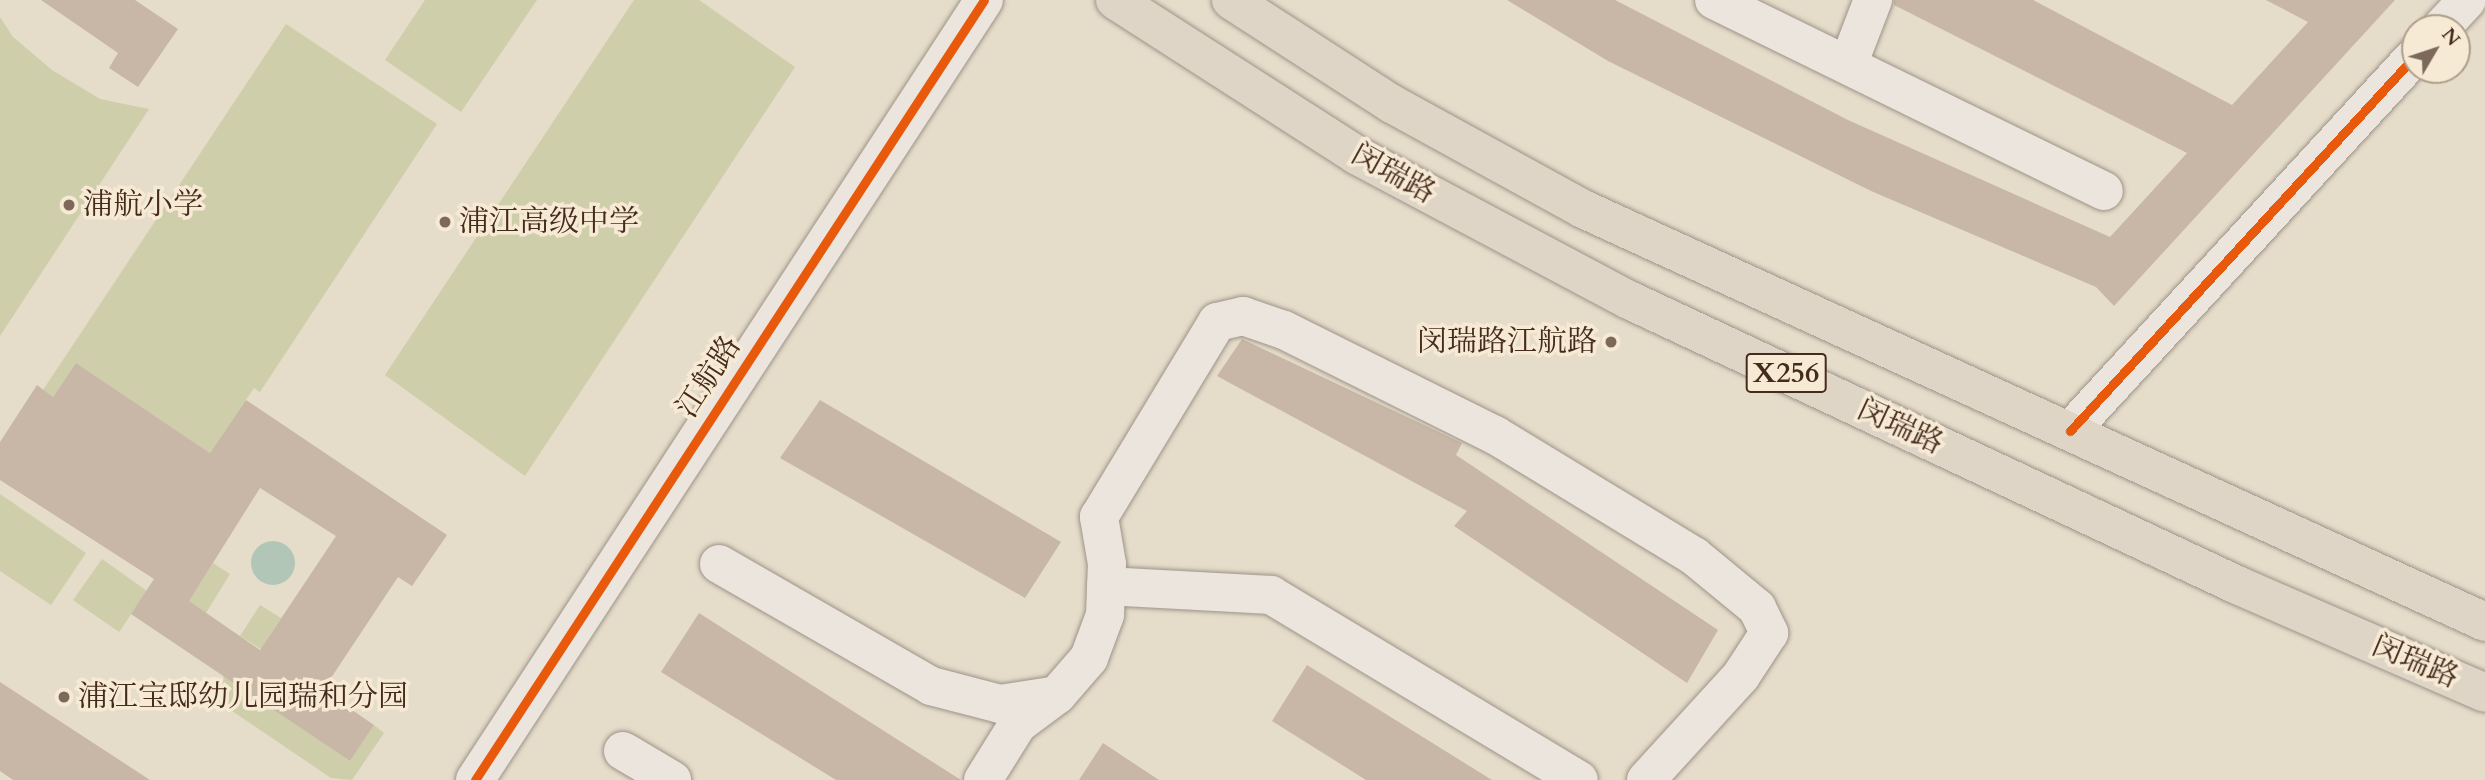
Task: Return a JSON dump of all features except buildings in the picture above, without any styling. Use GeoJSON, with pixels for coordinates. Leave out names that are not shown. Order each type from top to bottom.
{"type":"FeatureCollection","features":[{"type":"Feature","properties":{"kind":"main road","name":"闵瑞路"},"geometry":{"type":"LineString","coordinates":[[1115,0],[1356,155],[1629,300],[2237,585],[2485,692]]}},
{"type":"Feature","properties":{"kind":"main road","name":"闵瑞路"},"geometry":{"type":"LineString","coordinates":[[1231,0],[1392,104],[1583,209],[2485,622]]}},
{"type":"Feature","properties":{"kind":"street","name":"江航路"},"geometry":{"type":"LineString","coordinates":[[475,780],[984,0]]}},
{"type":"Feature","properties":{"kind":"street"},"geometry":{"type":"LineString","coordinates":[[1714,0],[2104,191]]}},
{"type":"Feature","properties":{"kind":"street"},"geometry":{"type":"LineString","coordinates":[[1848,65],[1873,0]]}},
{"type":"Feature","properties":{"kind":"street"},"geometry":{"type":"LineString","coordinates":[[2454,14],[2466,0]]}},
{"type":"Feature","properties":{"kind":"street"},"geometry":{"type":"LineString","coordinates":[[2070,431],[2401,71]]}},
{"type":"Feature","properties":{"kind":"street"},"geometry":{"type":"LineString","coordinates":[[983,780],[1018,724],[1057,695],[1089,658],[1105,615],[1106,586],[1099,517],[1119,478],[1216,322],[1243,316],[1262,320],[1495,435],[1693,556],[1757,608],[1769,633],[1741,676],[1646,780]]}},
{"type":"Feature","properties":{"kind":"street"},"geometry":{"type":"LineString","coordinates":[[719,564],[931,686],[1000,704],[1057,695]]}},
{"type":"Feature","properties":{"kind":"street"},"geometry":{"type":"LineString","coordinates":[[1106,586],[1271,595],[1579,780]]}},
{"type":"Feature","properties":{"kind":"street"},"geometry":{"type":"LineString","coordinates":[[623,751],[672,780]]}},
{"type":"Feature","properties":{"kind":"green space"},"geometry":{"type":"Polygon","coordinates":[[[425,0],[537,0],[461,112],[385,60],[425,0]]]}},
{"type":"Feature","properties":{"kind":"green space"},"geometry":{"type":"Polygon","coordinates":[[[634,0],[699,0],[795,67],[525,476],[385,375],[634,0]]]}},
{"type":"Feature","properties":{"kind":"green space"},"geometry":{"type":"Polygon","coordinates":[[[0,17],[13,37],[52,70],[100,99],[149,109],[0,336],[0,17]]]}},
{"type":"Feature","properties":{"kind":"green space"},"geometry":{"type":"Polygon","coordinates":[[[286,24],[437,124],[260,392],[254,388],[210,453],[76,363],[53,397],[43,390],[286,24]]]}},
{"type":"Feature","properties":{"kind":"green space"},"geometry":{"type":"Polygon","coordinates":[[[0,494],[86,553],[51,605],[0,571],[0,494]]]}},
{"type":"Feature","properties":{"kind":"green space"},"geometry":{"type":"Polygon","coordinates":[[[102,559],[147,591],[119,632],[73,600],[102,559]]]}},
{"type":"Feature","properties":{"kind":"green space"},"geometry":{"type":"Polygon","coordinates":[[[213,563],[230,574],[206,613],[188,601],[213,563]]]}},
{"type":"Feature","properties":{"kind":"green space"},"geometry":{"type":"Polygon","coordinates":[[[260,605],[281,618],[261,649],[240,636],[260,605]]]}},
{"type":"Feature","properties":{"kind":"green space"},"geometry":{"type":"Polygon","coordinates":[[[225,675],[350,761],[374,725],[384,733],[352,780],[331,778],[210,696],[225,675]]]}},
{"type":"Feature","properties":{"kind":"shaded area"},"geometry":{"type":"Polygon","coordinates":[[[273,541],[288,548],[295,563],[288,578],[273,585],[258,578],[251,563],[258,548],[273,541]]]}},
{"type":"Feature","properties":{"kind":"cycle path"},"geometry":{"type":"LineString","coordinates":[[475,780],[984,0]]}},
{"type":"Feature","properties":{"kind":"cycle path"},"geometry":{"type":"LineString","coordinates":[[2070,431],[2401,71]]}},
{"type":"Feature","properties":{"kind":"place","name":"浦航小学"},"geometry":{"type":"Point","coordinates":[69,205]}},
{"type":"Feature","properties":{"kind":"place","name":"浦江高级中学"},"geometry":{"type":"Point","coordinates":[445,222]}},
{"type":"Feature","properties":{"kind":"place","name":"闵瑞路江航路"},"geometry":{"type":"Point","coordinates":[1611,342]}},
{"type":"Feature","properties":{"kind":"place","name":"浦江宝邸幼儿园瑞和分园"},"geometry":{"type":"Point","coordinates":[64,697]}}]}
